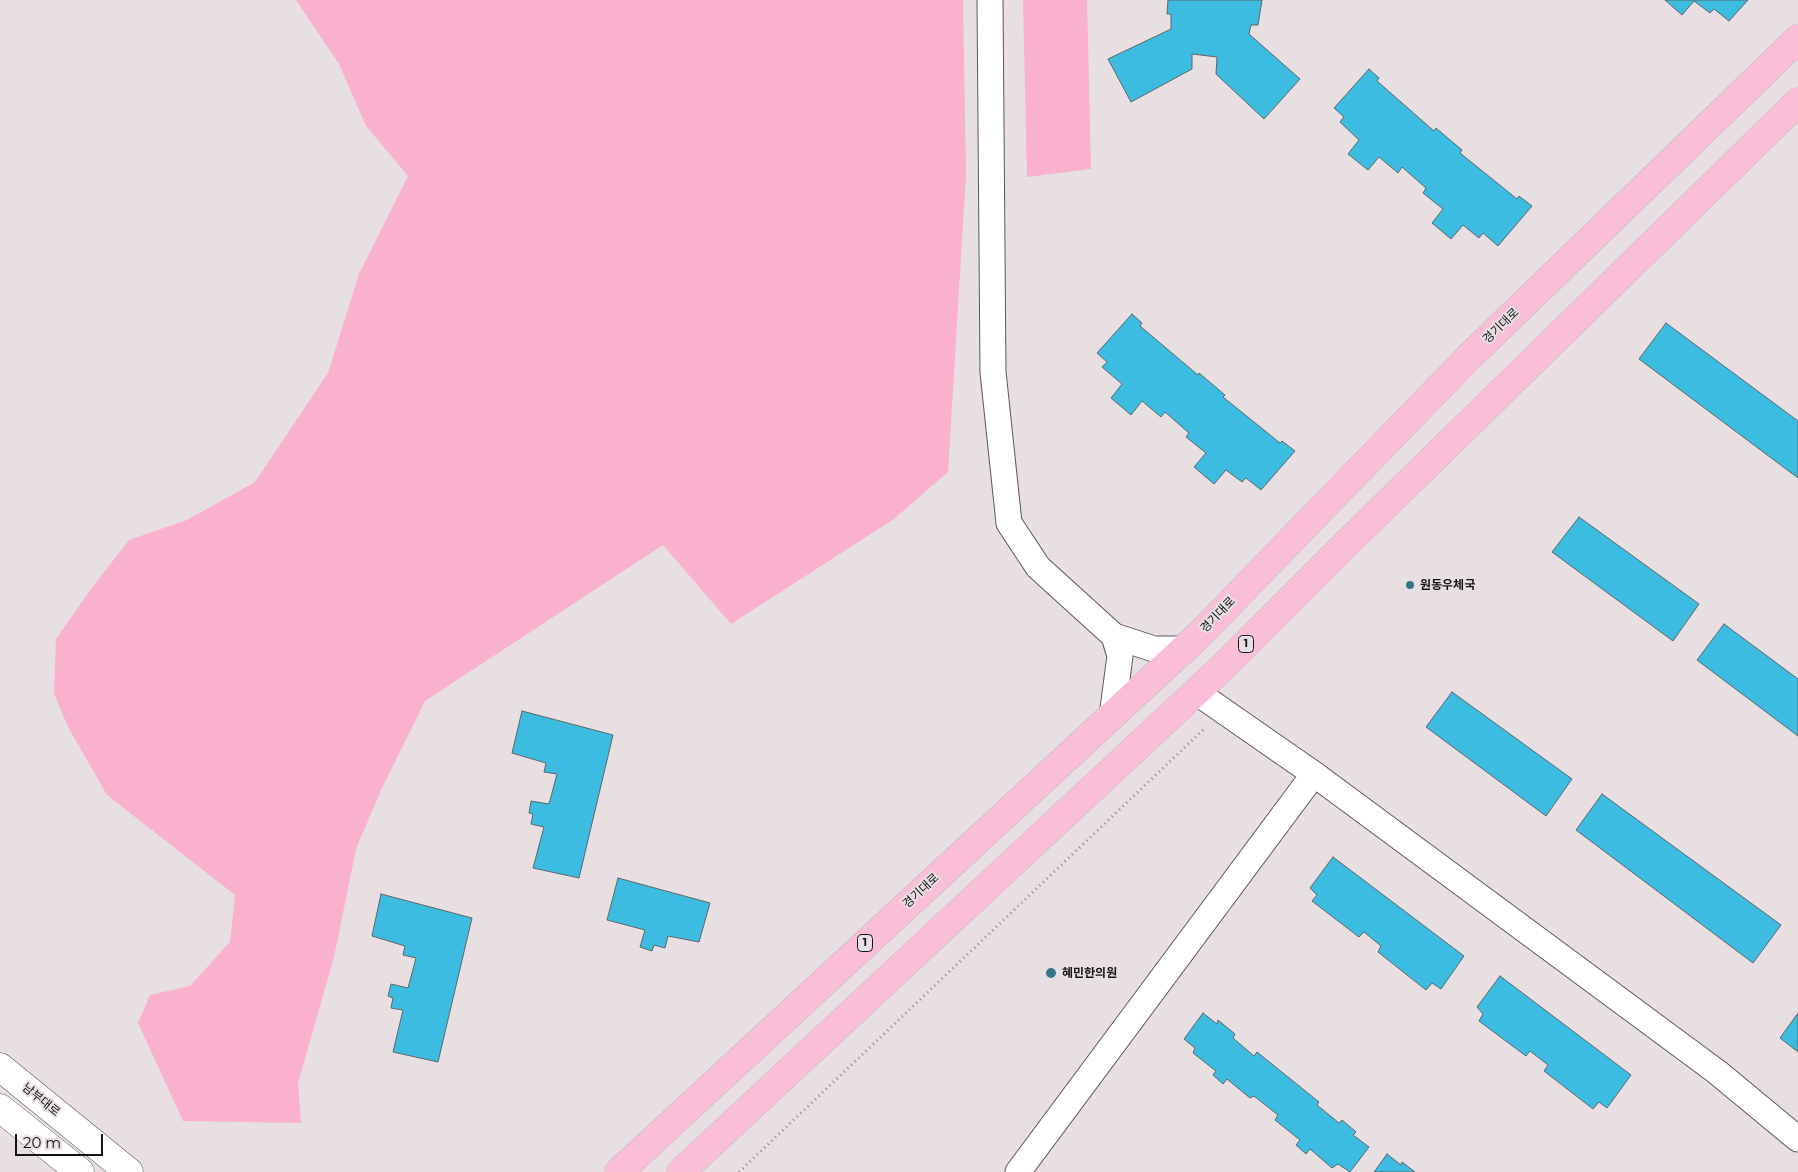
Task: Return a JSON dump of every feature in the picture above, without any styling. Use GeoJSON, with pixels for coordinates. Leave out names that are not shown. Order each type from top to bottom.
{"type":"FeatureCollection","features":[{"type":"Feature","properties":{"kind":"main road","name":"경기대로"},"geometry":{"type":"LineString","coordinates":[[618,1172],[1183,649],[1469,357],[1798,38]]}},
{"type":"Feature","properties":{"kind":"main road","name":"1"},"geometry":{"type":"LineString","coordinates":[[682,1172],[1196,692],[1798,102]]}},
{"type":"Feature","properties":{"kind":"main road","name":"남부대로"},"geometry":{"type":"LineString","coordinates":[[0,1067],[129,1172]]}},
{"type":"Feature","properties":{"kind":"main road"},"geometry":{"type":"LineString","coordinates":[[0,1108],[80,1172]]}},
{"type":"Feature","properties":{"kind":"street"},"geometry":{"type":"LineString","coordinates":[[990,0],[993,372],[1009,523],[1038,567],[1114,636],[1154,649],[1183,649]]}},
{"type":"Feature","properties":{"kind":"street"},"geometry":{"type":"LineString","coordinates":[[1112,716],[1120,656],[1114,636]]}},
{"type":"Feature","properties":{"kind":"street"},"geometry":{"type":"LineString","coordinates":[[1196,692],[1314,774],[1717,1072],[1798,1139]]}},
{"type":"Feature","properties":{"kind":"street"},"geometry":{"type":"LineString","coordinates":[[1018,1172],[1314,774]]}},
{"type":"Feature","properties":{"kind":"shaded area"},"geometry":{"type":"Polygon","coordinates":[[[296,0],[963,0],[966,174],[948,472],[894,519],[731,624],[663,545],[425,701],[381,790],[356,849],[334,957],[298,1083],[301,1123],[183,1121],[138,1023],[150,995],[190,986],[230,942],[235,895],[107,795],[68,727],[54,693],[56,639],[91,589],[129,540],[187,520],[255,482],[328,373],[359,274],[408,176],[366,126],[339,64],[296,0]]]}},
{"type":"Feature","properties":{"kind":"shaded area"},"geometry":{"type":"Polygon","coordinates":[[[1023,0],[1087,0],[1091,169],[1027,177],[1023,0]]]}},
{"type":"Feature","properties":{"kind":"building"},"geometry":{"type":"Polygon","coordinates":[[[1168,0],[1262,0],[1258,25],[1251,25],[1249,34],[1300,79],[1264,119],[1216,74],[1217,57],[1192,54],[1192,69],[1131,102],[1108,59],[1171,29],[1171,14],[1167,14],[1168,0]]]}},
{"type":"Feature","properties":{"kind":"building"},"geometry":{"type":"Polygon","coordinates":[[[1665,0],[1748,0],[1729,21],[1714,9],[1710,13],[1694,1],[1682,15],[1665,0]]]}},
{"type":"Feature","properties":{"kind":"building"},"geometry":{"type":"Polygon","coordinates":[[[1369,69],[1379,78],[1377,81],[1434,131],[1436,128],[1462,150],[1460,153],[1517,199],[1519,196],[1532,206],[1498,246],[1483,233],[1479,238],[1463,225],[1451,239],[1432,223],[1443,209],[1423,193],[1426,188],[1402,167],[1398,173],[1379,157],[1368,170],[1348,154],[1359,140],[1340,122],[1344,117],[1334,108],[1369,69]]]}},
{"type":"Feature","properties":{"kind":"building"},"geometry":{"type":"Polygon","coordinates":[[[1132,314],[1142,323],[1140,326],[1225,395],[1223,397],[1280,443],[1282,441],[1295,451],[1261,490],[1246,478],[1242,482],[1226,470],[1214,484],[1194,467],[1206,453],[1186,437],[1189,433],[1165,412],[1161,417],[1142,401],[1131,415],[1111,398],[1122,384],[1102,367],[1107,362],[1097,353],[1132,314]]]}},
{"type":"Feature","properties":{"kind":"building"},"geometry":{"type":"Polygon","coordinates":[[[1666,323],[1798,421],[1798,478],[1639,359],[1666,323]]]}},
{"type":"Feature","properties":{"kind":"building"},"geometry":{"type":"Polygon","coordinates":[[[1579,517],[1699,604],[1673,641],[1552,552],[1579,517]]]}},
{"type":"Feature","properties":{"kind":"building"},"geometry":{"type":"Polygon","coordinates":[[[1724,624],[1798,679],[1798,736],[1697,660],[1724,624]]]}},
{"type":"Feature","properties":{"kind":"building"},"geometry":{"type":"Polygon","coordinates":[[[1452,692],[1572,779],[1546,816],[1426,727],[1452,692]]]}},
{"type":"Feature","properties":{"kind":"building"},"geometry":{"type":"Polygon","coordinates":[[[522,711],[613,735],[579,878],[533,868],[544,827],[531,824],[533,814],[529,813],[531,801],[549,804],[557,774],[544,772],[546,763],[512,753],[522,711]]]}},
{"type":"Feature","properties":{"kind":"building"},"geometry":{"type":"Polygon","coordinates":[[[1602,794],[1781,925],[1753,963],[1576,830],[1602,794]]]}},
{"type":"Feature","properties":{"kind":"building"},"geometry":{"type":"Polygon","coordinates":[[[1333,857],[1464,956],[1441,989],[1432,983],[1426,990],[1378,952],[1381,946],[1364,932],[1359,937],[1312,901],[1317,895],[1310,888],[1333,857]]]}},
{"type":"Feature","properties":{"kind":"building"},"geometry":{"type":"Polygon","coordinates":[[[618,878],[710,903],[699,942],[668,936],[665,948],[654,945],[652,951],[640,947],[645,930],[607,920],[618,878]]]}},
{"type":"Feature","properties":{"kind":"building"},"geometry":{"type":"Polygon","coordinates":[[[381,894],[472,918],[438,1062],[393,1052],[403,1010],[391,1008],[393,998],[388,996],[391,984],[408,988],[416,958],[403,955],[405,946],[372,936],[381,894]]]}},
{"type":"Feature","properties":{"kind":"building"},"geometry":{"type":"Polygon","coordinates":[[[1500,976],[1631,1075],[1607,1108],[1599,1102],[1593,1109],[1544,1071],[1548,1065],[1530,1051],[1526,1056],[1479,1021],[1483,1014],[1477,1007],[1500,976]]]}},
{"type":"Feature","properties":{"kind":"building"},"geometry":{"type":"Polygon","coordinates":[[[1203,1013],[1217,1024],[1218,1020],[1235,1034],[1233,1038],[1254,1056],[1257,1052],[1319,1102],[1317,1105],[1339,1123],[1342,1120],[1356,1132],[1353,1135],[1369,1147],[1350,1172],[1338,1164],[1332,1168],[1310,1149],[1306,1154],[1296,1145],[1300,1140],[1275,1120],[1278,1115],[1254,1096],[1250,1098],[1227,1079],[1223,1084],[1213,1075],[1216,1071],[1193,1053],[1195,1048],[1184,1039],[1203,1013]]]}},
{"type":"Feature","properties":{"kind":"building"},"geometry":{"type":"Polygon","coordinates":[[[1798,1013],[1798,1052],[1780,1038],[1798,1013]]]}},
{"type":"Feature","properties":{"kind":"building"},"geometry":{"type":"Polygon","coordinates":[[[1387,1154],[1401,1165],[1402,1162],[1415,1172],[1374,1172],[1387,1154]]]}},
{"type":"Feature","properties":{"kind":"place","name":"원동우체국"},"geometry":{"type":"Point","coordinates":[1410,585]}},
{"type":"Feature","properties":{"kind":"place","name":"혜민한의원"},"geometry":{"type":"Point","coordinates":[1051,973]}}]}
